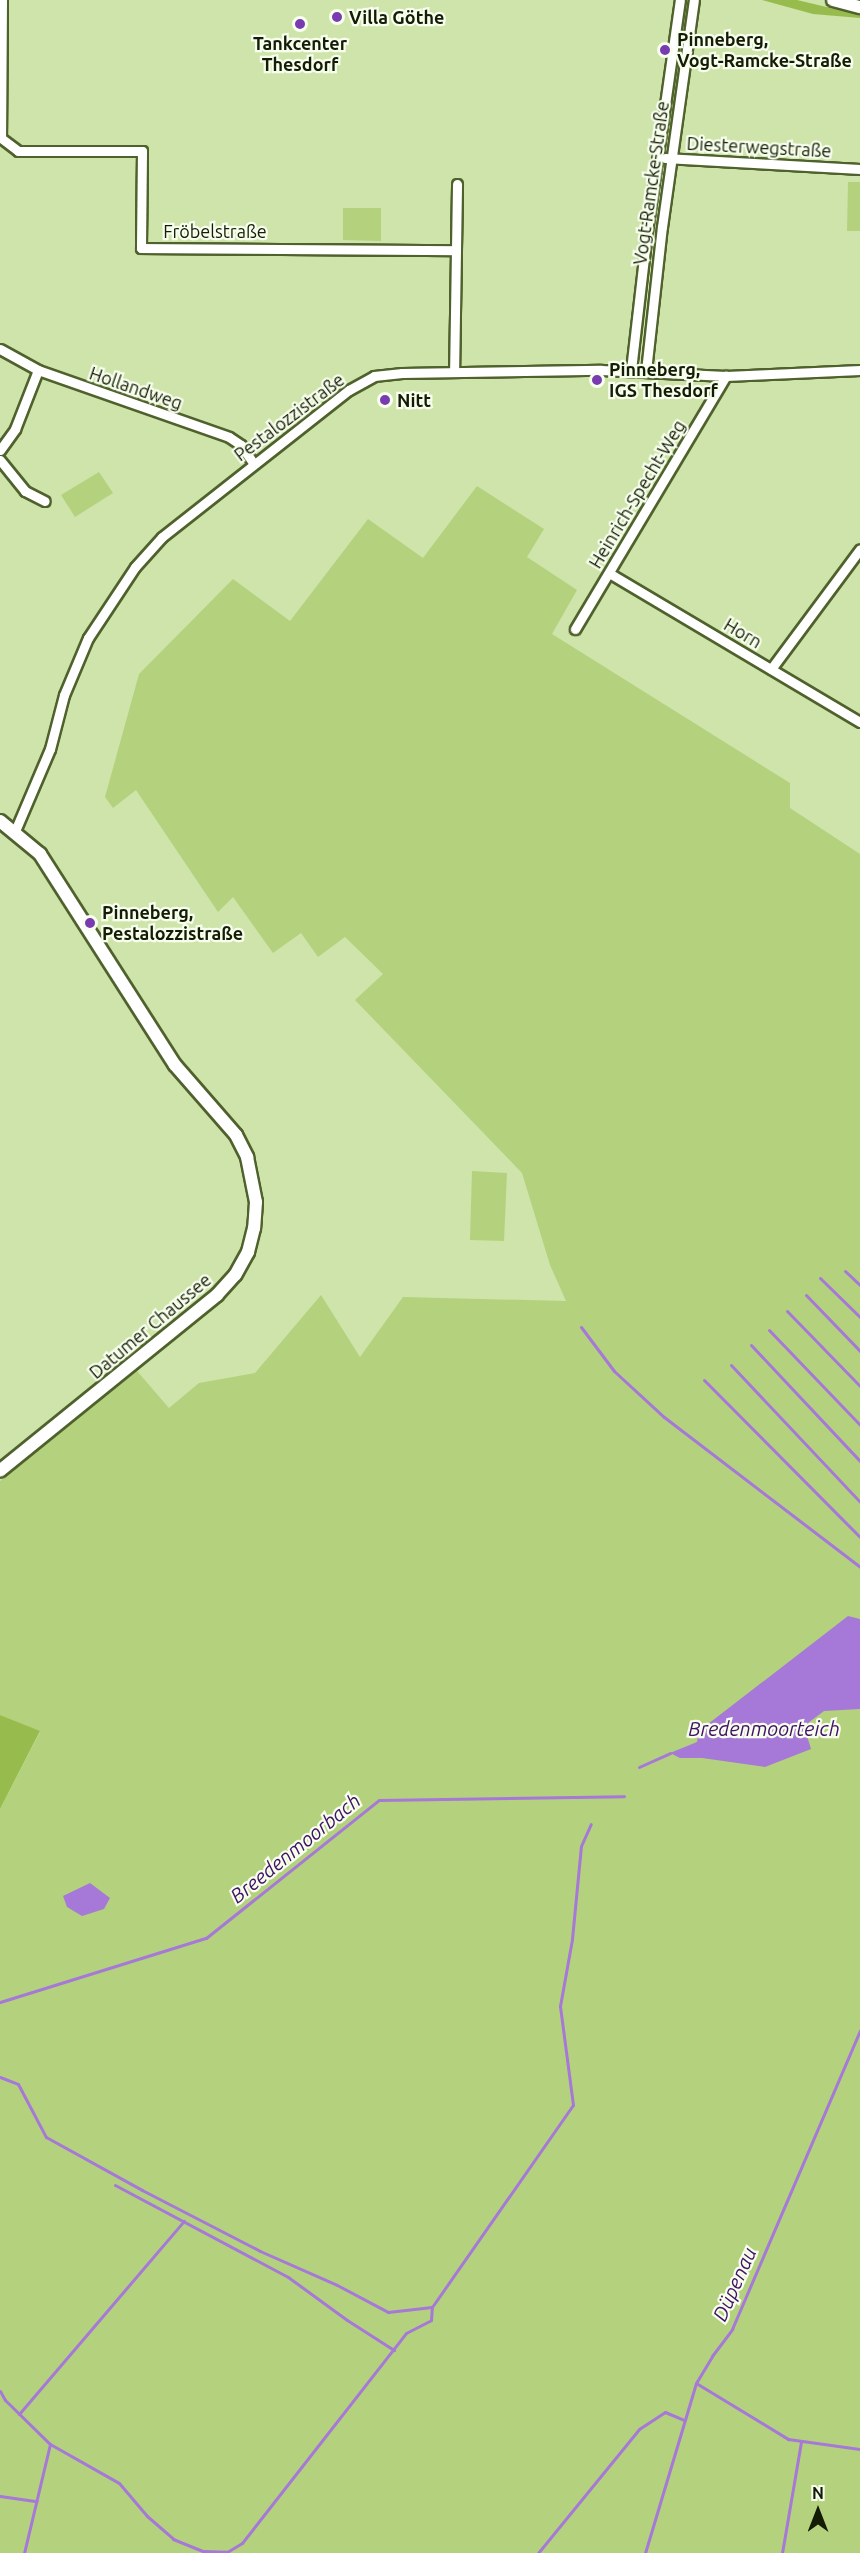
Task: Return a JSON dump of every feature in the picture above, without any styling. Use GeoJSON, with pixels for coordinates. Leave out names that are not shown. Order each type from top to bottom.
{"type":"FeatureCollection","features":[{"type":"Feature","properties":{"kind":"street","name":"Fröbelstraße"},"geometry":{"type":"LineString","coordinates":[[2,0],[1,138],[18,151],[142,151],[141,248],[456,250]]}},
{"type":"Feature","properties":{"kind":"street","name":"Vogt-Ramcke-Straße"},"geometry":{"type":"LineString","coordinates":[[632,370],[657,157],[680,0]]}},
{"type":"Feature","properties":{"kind":"street","name":"Vogt-Ramcke-Straße"},"geometry":{"type":"LineString","coordinates":[[646,371],[671,158],[694,0]]}},
{"type":"Feature","properties":{"kind":"street"},"geometry":{"type":"LineString","coordinates":[[832,0],[860,7]]}},
{"type":"Feature","properties":{"kind":"street","name":"Diesterwegstraße"},"geometry":{"type":"LineString","coordinates":[[657,157],[860,169]]}},
{"type":"Feature","properties":{"kind":"street"},"geometry":{"type":"LineString","coordinates":[[454,372],[457,184]]}},
{"type":"Feature","properties":{"kind":"street","name":"Hollandweg"},"geometry":{"type":"LineString","coordinates":[[0,349],[38,370],[229,437],[241,445],[254,465]]}},
{"type":"Feature","properties":{"kind":"street"},"geometry":{"type":"LineString","coordinates":[[0,450],[15,429],[38,370]]}},
{"type":"Feature","properties":{"kind":"street","name":"Pestalozzistraße"},"geometry":{"type":"LineString","coordinates":[[15,831],[51,749],[64,695],[76,664],[88,638],[135,567],[162,537],[349,390],[374,376],[454,372],[632,370],[726,376],[860,370]]}},
{"type":"Feature","properties":{"kind":"street","name":"Heinrich-Specht-Weg"},"geometry":{"type":"LineString","coordinates":[[575,629],[726,376]]}},
{"type":"Feature","properties":{"kind":"street"},"geometry":{"type":"LineString","coordinates":[[0,460],[26,491],[45,501]]}},
{"type":"Feature","properties":{"kind":"street"},"geometry":{"type":"LineString","coordinates":[[771,669],[860,549]]}},
{"type":"Feature","properties":{"kind":"street","name":"Horn"},"geometry":{"type":"LineString","coordinates":[[609,573],[860,722]]}},
{"type":"Feature","properties":{"kind":"street","name":"Datumer Chaussee"},"geometry":{"type":"LineString","coordinates":[[0,821],[15,831],[40,854],[175,1065],[236,1135],[247,1157],[256,1202],[254,1228],[248,1252],[235,1275],[217,1295],[0,1471]]}},
{"type":"Feature","properties":{"kind":"green space"},"geometry":{"type":"Polygon","coordinates":[[[685,0],[688,0],[672,122],[670,122],[685,0]]]}},
{"type":"Feature","properties":{"kind":"green space"},"geometry":{"type":"Polygon","coordinates":[[[762,0],[797,0],[860,15],[860,18],[813,14],[762,0]]]}},
{"type":"Feature","properties":{"kind":"green space"},"geometry":{"type":"Polygon","coordinates":[[[659,180],[642,341],[640,341],[659,180]]]}},
{"type":"Feature","properties":{"kind":"green space"},"geometry":{"type":"Polygon","coordinates":[[[848,182],[860,182],[860,231],[847,231],[848,182]]]}},
{"type":"Feature","properties":{"kind":"green space"},"geometry":{"type":"Polygon","coordinates":[[[343,208],[381,208],[381,241],[343,240],[343,208]]]}},
{"type":"Feature","properties":{"kind":"green space"},"geometry":{"type":"Polygon","coordinates":[[[99,472],[113,493],[75,517],[61,495],[99,472]]]}},
{"type":"Feature","properties":{"kind":"green space"},"geometry":{"type":"Polygon","coordinates":[[[477,486],[544,529],[527,557],[577,590],[552,634],[790,783],[790,808],[860,854],[860,2553],[0,2553],[0,1809],[40,1732],[0,1715],[0,1481],[137,1371],[169,1408],[199,1383],[255,1373],[321,1295],[360,1357],[403,1297],[566,1301],[550,1265],[522,1173],[355,1000],[383,974],[345,937],[318,957],[301,933],[273,953],[233,897],[218,912],[136,790],[113,808],[105,797],[139,674],[233,579],[290,621],[368,519],[423,558],[477,486]]]}},
{"type":"Feature","properties":{"kind":"green space"},"geometry":{"type":"Polygon","coordinates":[[[472,1171],[507,1173],[504,1241],[470,1240],[472,1171]]]}},
{"type":"Feature","properties":{"kind":"green space"},"geometry":{"type":"Polygon","coordinates":[[[0,1715],[40,1731],[0,1809],[0,1715]]]}},
{"type":"Feature","properties":{"kind":"water","name":"Bredenmoorteich"},"geometry":{"type":"Polygon","coordinates":[[[848,1616],[860,1619],[860,1709],[824,1711],[804,1726],[811,1749],[765,1767],[702,1758],[680,1758],[670,1753],[697,1742],[699,1731],[848,1616]]]}},
{"type":"Feature","properties":{"kind":"water"},"geometry":{"type":"Polygon","coordinates":[[[90,1883],[110,1898],[104,1909],[82,1916],[67,1907],[63,1896],[90,1883]]]}},
{"type":"Feature","properties":{"kind":"waterway"},"geometry":{"type":"LineString","coordinates":[[845,1271],[860,1285]]}},
{"type":"Feature","properties":{"kind":"waterway"},"geometry":{"type":"LineString","coordinates":[[820,1278],[860,1317]]}},
{"type":"Feature","properties":{"kind":"waterway"},"geometry":{"type":"LineString","coordinates":[[806,1295],[860,1351]]}},
{"type":"Feature","properties":{"kind":"waterway"},"geometry":{"type":"LineString","coordinates":[[787,1311],[860,1386]]}},
{"type":"Feature","properties":{"kind":"waterway"},"geometry":{"type":"LineString","coordinates":[[581,1327],[614,1371],[664,1417],[860,1567]]}},
{"type":"Feature","properties":{"kind":"waterway"},"geometry":{"type":"LineString","coordinates":[[769,1330],[860,1425]]}},
{"type":"Feature","properties":{"kind":"waterway"},"geometry":{"type":"LineString","coordinates":[[751,1345],[860,1461]]}},
{"type":"Feature","properties":{"kind":"waterway"},"geometry":{"type":"LineString","coordinates":[[731,1365],[860,1502]]}},
{"type":"Feature","properties":{"kind":"waterway"},"geometry":{"type":"LineString","coordinates":[[704,1380],[860,1537]]}},
{"type":"Feature","properties":{"kind":"waterway"},"geometry":{"type":"LineString","coordinates":[[639,1767],[670,1753]]}},
{"type":"Feature","properties":{"kind":"waterway","name":"Breedenmoorbach"},"geometry":{"type":"LineString","coordinates":[[0,2002],[206,1938],[379,1800],[624,1796]]}},
{"type":"Feature","properties":{"kind":"waterway"},"geometry":{"type":"LineString","coordinates":[[50,2444],[119,2483],[147,2516],[173,2539],[203,2551],[227,2552],[242,2543],[406,2333],[431,2320],[432,2307],[573,2105],[560,2006],[572,1939],[581,1846],[591,1824]]}},
{"type":"Feature","properties":{"kind":"waterway","name":"Düpenau"},"geometry":{"type":"LineString","coordinates":[[645,2553],[696,2383],[732,2329],[860,2030]]}},
{"type":"Feature","properties":{"kind":"waterway"},"geometry":{"type":"LineString","coordinates":[[0,2077],[18,2084],[46,2137],[142,2190],[260,2251],[337,2285],[388,2312],[432,2307]]}},
{"type":"Feature","properties":{"kind":"waterway"},"geometry":{"type":"LineString","coordinates":[[115,2185],[288,2277],[347,2320],[394,2350]]}},
{"type":"Feature","properties":{"kind":"waterway"},"geometry":{"type":"LineString","coordinates":[[19,2414],[184,2221]]}},
{"type":"Feature","properties":{"kind":"waterway"},"geometry":{"type":"LineString","coordinates":[[696,2383],[788,2439],[860,2449]]}},
{"type":"Feature","properties":{"kind":"waterway"},"geometry":{"type":"LineString","coordinates":[[0,2391],[5,2400],[50,2444],[24,2553]]}},
{"type":"Feature","properties":{"kind":"waterway"},"geometry":{"type":"LineString","coordinates":[[538,2553],[639,2429],[665,2412],[684,2420]]}},
{"type":"Feature","properties":{"kind":"waterway"},"geometry":{"type":"LineString","coordinates":[[782,2553],[801,2442]]}},
{"type":"Feature","properties":{"kind":"waterway"},"geometry":{"type":"LineString","coordinates":[[0,2496],[37,2501]]}},
{"type":"Feature","properties":{"kind":"place","name":"Villa Göthe"},"geometry":{"type":"Point","coordinates":[337,17]}},
{"type":"Feature","properties":{"kind":"place","name":"Tankcenter Thesdorf"},"geometry":{"type":"Point","coordinates":[300,24]}},
{"type":"Feature","properties":{"kind":"place","name":"Pinneberg, Vogt-Ramcke-Straße"},"geometry":{"type":"Point","coordinates":[665,50]}},
{"type":"Feature","properties":{"kind":"place","name":"Pinneberg, IGS Thesdorf"},"geometry":{"type":"Point","coordinates":[597,380]}},
{"type":"Feature","properties":{"kind":"place","name":"Nitt"},"geometry":{"type":"Point","coordinates":[385,400]}},
{"type":"Feature","properties":{"kind":"place","name":"Pinneberg, Pestalozzistraße"},"geometry":{"type":"Point","coordinates":[90,923]}}]}
